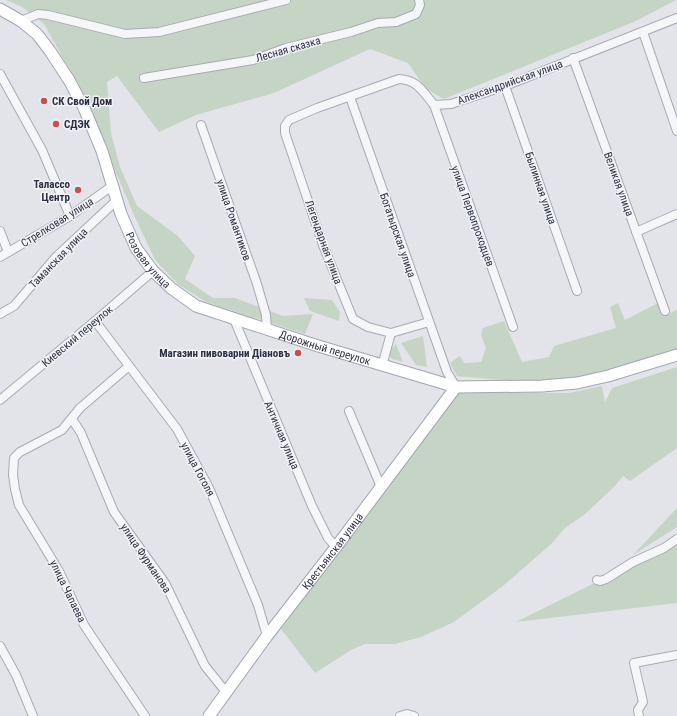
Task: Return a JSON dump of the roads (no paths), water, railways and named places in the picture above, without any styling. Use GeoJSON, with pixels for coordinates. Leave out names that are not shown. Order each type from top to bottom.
{"type":"FeatureCollection","features":[{"type":"Feature","properties":{"kind":"main road","name":"Розовая улица"},"geometry":{"type":"LineString","coordinates":[[0,9],[22,21],[37,34],[50,51],[69,80],[84,108],[102,150],[121,214],[136,248],[153,271],[171,288],[196,306]]}},
{"type":"Feature","properties":{"kind":"main road","name":"Дорожный переулок"},"geometry":{"type":"LineString","coordinates":[[196,306],[382,366],[456,387],[542,386],[577,383],[608,376],[677,355]]}},
{"type":"Feature","properties":{"kind":"main road","name":"Крестьянская улица"},"geometry":{"type":"LineString","coordinates":[[209,716],[267,636],[382,487],[456,387]]}},
{"type":"Feature","properties":{"kind":"street"},"geometry":{"type":"LineString","coordinates":[[22,21],[38,14],[48,15],[125,34],[158,32],[286,0]]}},
{"type":"Feature","properties":{"kind":"street","name":"Лесная сказка"},"geometry":{"type":"LineString","coordinates":[[144,78],[254,60],[286,48],[351,32],[378,23],[396,22],[416,14],[420,5],[419,0]]}},
{"type":"Feature","properties":{"kind":"street","name":"Александрийская улица"},"geometry":{"type":"LineString","coordinates":[[434,105],[451,104],[505,86],[677,18]]}},
{"type":"Feature","properties":{"kind":"street"},"geometry":{"type":"LineString","coordinates":[[642,32],[677,131]]}},
{"type":"Feature","properties":{"kind":"street","name":"Великая улица"},"geometry":{"type":"LineString","coordinates":[[573,58],[665,311]]}},
{"type":"Feature","properties":{"kind":"street"},"geometry":{"type":"LineString","coordinates":[[0,74],[42,150],[70,216]]}},
{"type":"Feature","properties":{"kind":"street"},"geometry":{"type":"LineString","coordinates":[[350,97],[399,79],[408,80],[417,84],[434,105]]}},
{"type":"Feature","properties":{"kind":"street","name":"Былинная улица"},"geometry":{"type":"LineString","coordinates":[[505,86],[577,291]]}},
{"type":"Feature","properties":{"kind":"street","name":"Легендарная улица"},"geometry":{"type":"LineString","coordinates":[[350,97],[317,108],[289,120],[285,133],[323,245],[353,319],[368,327],[391,333]]}},
{"type":"Feature","properties":{"kind":"street","name":"Богатырская улица"},"geometry":{"type":"LineString","coordinates":[[350,97],[447,372],[456,387]]}},
{"type":"Feature","properties":{"kind":"street","name":"улица Первопроходцев"},"geometry":{"type":"LineString","coordinates":[[434,105],[513,327]]}},
{"type":"Feature","properties":{"kind":"street","name":"улица Романтиков"},"geometry":{"type":"LineString","coordinates":[[201,125],[266,315],[267,330]]}},
{"type":"Feature","properties":{"kind":"street","name":"Стрелковая улица"},"geometry":{"type":"LineString","coordinates":[[0,257],[70,216],[112,186]]}},
{"type":"Feature","properties":{"kind":"street","name":"Таманская улица"},"geometry":{"type":"LineString","coordinates":[[0,314],[14,306],[55,258],[117,200]]}},
{"type":"Feature","properties":{"kind":"street"},"geometry":{"type":"LineString","coordinates":[[636,232],[677,214]]}},
{"type":"Feature","properties":{"kind":"street"},"geometry":{"type":"LineString","coordinates":[[0,231],[8,252]]}},
{"type":"Feature","properties":{"kind":"street","name":"Киевский переулок"},"geometry":{"type":"LineString","coordinates":[[0,400],[153,271]]}},
{"type":"Feature","properties":{"kind":"street","name":"Античная улица"},"geometry":{"type":"LineString","coordinates":[[234,319],[312,506],[328,538],[336,547]]}},
{"type":"Feature","properties":{"kind":"street","name":"улица Гоголя"},"geometry":{"type":"LineString","coordinates":[[95,321],[177,429],[209,488],[258,605],[267,636]]}},
{"type":"Feature","properties":{"kind":"street"},"geometry":{"type":"LineString","coordinates":[[382,366],[391,333],[429,322]]}},
{"type":"Feature","properties":{"kind":"street"},"geometry":{"type":"LineString","coordinates":[[72,419],[80,408],[129,366]]}},
{"type":"Feature","properties":{"kind":"street"},"geometry":{"type":"LineString","coordinates":[[349,411],[382,487]]}},
{"type":"Feature","properties":{"kind":"street","name":"улица Чапаева"},"geometry":{"type":"LineString","coordinates":[[72,419],[62,430],[20,452],[14,458],[13,475],[15,489],[20,505],[59,571],[84,625],[145,716]]}},
{"type":"Feature","properties":{"kind":"street","name":"улица Фурманова"},"geometry":{"type":"LineString","coordinates":[[72,419],[81,433],[114,512],[165,583],[205,666],[226,692]]}},
{"type":"Feature","properties":{"kind":"street"},"geometry":{"type":"LineString","coordinates":[[597,580],[600,581],[606,579],[633,562],[664,548],[677,539]]}},
{"type":"Feature","properties":{"kind":"street"},"geometry":{"type":"LineString","coordinates":[[0,649],[16,675],[33,716]]}},
{"type":"Feature","properties":{"kind":"street"},"geometry":{"type":"LineString","coordinates":[[639,716],[638,710],[643,702],[634,663],[677,655]]}},
{"type":"Feature","properties":{"kind":"street"},"geometry":{"type":"LineString","coordinates":[[400,716],[407,714],[414,716]]}},
{"type":"Feature","properties":{"kind":"place","name":"СК Свой Дом"},"geometry":{"type":"Point","coordinates":[44,101]}},
{"type":"Feature","properties":{"kind":"place","name":"СДЭК"},"geometry":{"type":"Point","coordinates":[56,124]}},
{"type":"Feature","properties":{"kind":"place","name":"Талассо Центр"},"geometry":{"type":"Point","coordinates":[78,190]}},
{"type":"Feature","properties":{"kind":"place","name":"Магазин пивоварни Дiановъ"},"geometry":{"type":"Point","coordinates":[298,353]}}]}
